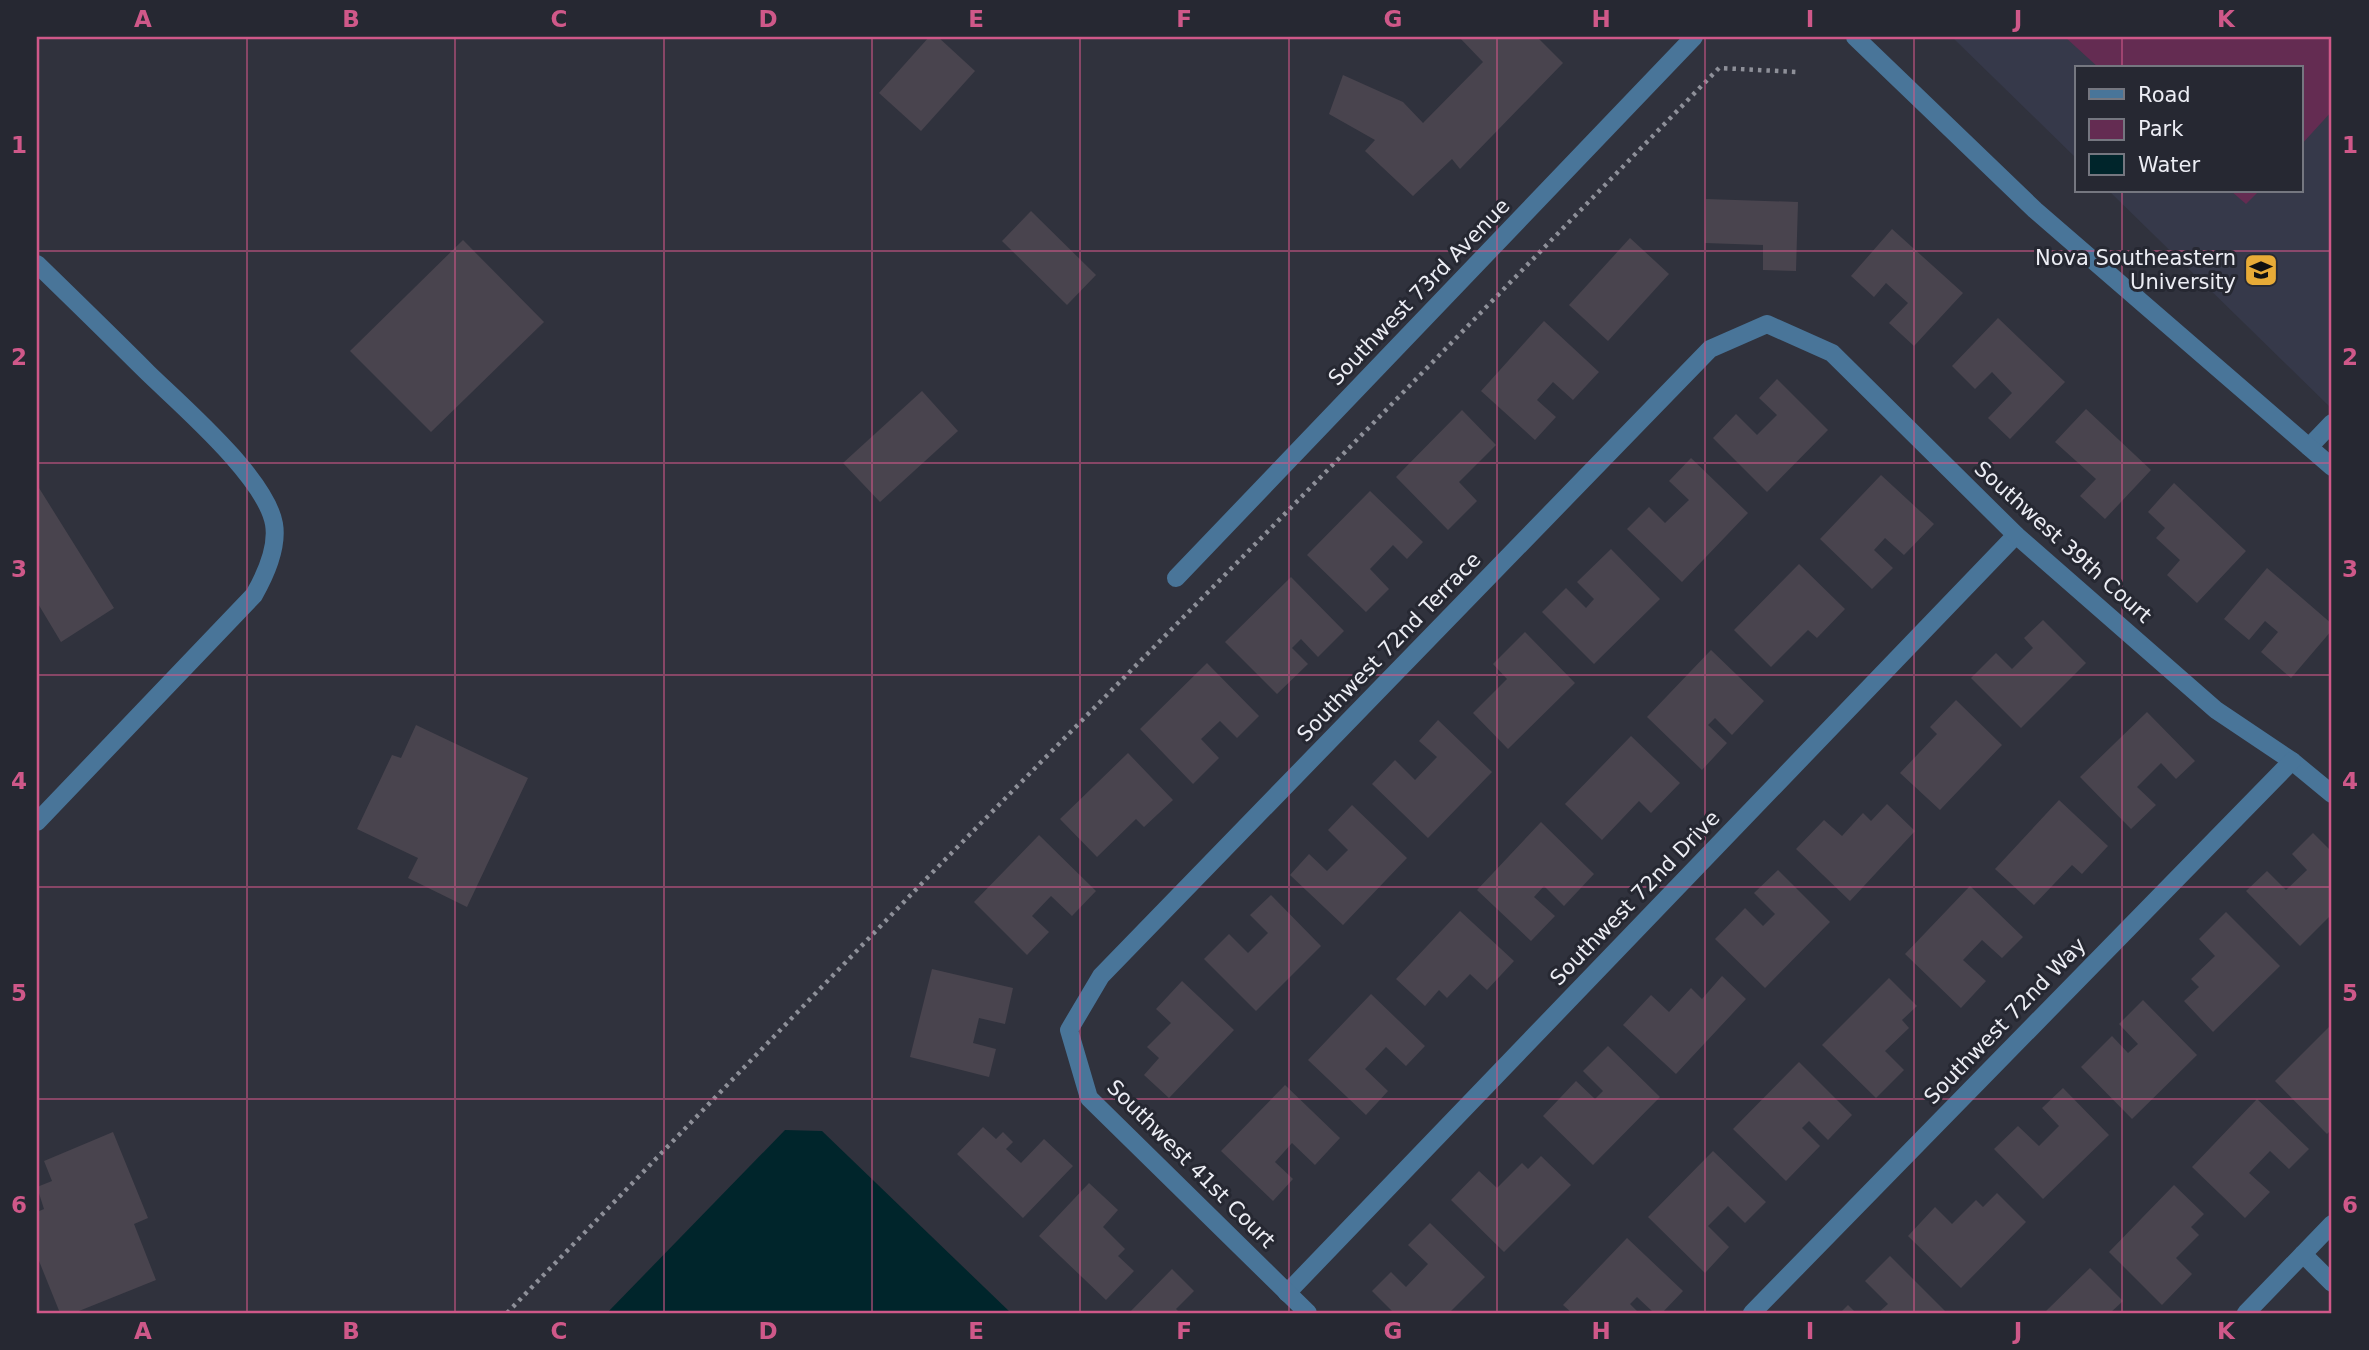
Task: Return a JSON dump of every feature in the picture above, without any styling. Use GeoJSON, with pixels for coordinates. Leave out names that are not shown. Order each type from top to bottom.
{"type":"FeatureCollection","features":[{"type":"Feature","properties":{"kind":"street","name":"Southwest 73rd Avenue"},"geometry":{"type":"LineString","coordinates":[[1176,578],[1694,37]]}},
{"type":"Feature","properties":{"kind":"street"},"geometry":{"type":"LineString","coordinates":[[1855,37],[2035,210],[2332,467]]}},
{"type":"Feature","properties":{"kind":"street"},"geometry":{"type":"LineString","coordinates":[[37,264],[228,450],[264,500],[274,522],[272,556],[254,595],[37,822]]}},
{"type":"Feature","properties":{"kind":"street","name":"Southwest 39th Court"},"geometry":{"type":"LineString","coordinates":[[1766,324],[1832,353],[2016,535],[2216,710],[2292,761],[2332,794]]}},
{"type":"Feature","properties":{"kind":"street","name":"Southwest 72nd Terrace"},"geometry":{"type":"LineString","coordinates":[[1069,1030],[1101,976],[1710,349],[1766,324]]}},
{"type":"Feature","properties":{"kind":"street"},"geometry":{"type":"LineString","coordinates":[[2309,447],[2332,423]]}},
{"type":"Feature","properties":{"kind":"street","name":"Southwest 72nd Drive"},"geometry":{"type":"LineString","coordinates":[[1287,1293],[2016,535]]}},
{"type":"Feature","properties":{"kind":"street","name":"Southwest 72nd Way"},"geometry":{"type":"LineString","coordinates":[[1752,1313],[2292,761]]}},
{"type":"Feature","properties":{"kind":"street","name":"Southwest 41st Court"},"geometry":{"type":"LineString","coordinates":[[1069,1030],[1089,1098],[1308,1313]]}},
{"type":"Feature","properties":{"kind":"street"},"geometry":{"type":"LineString","coordinates":[[2246,1313],[2332,1224]]}},
{"type":"Feature","properties":{"kind":"street"},"geometry":{"type":"LineString","coordinates":[[2303,1254],[2332,1283]]}},
{"type":"Feature","properties":{"kind":"path"},"geometry":{"type":"LineString","coordinates":[[507,1313],[928,877],[1718,68],[1797,72]]}},
{"type":"Feature","properties":{"kind":"shaded area","name":"Nova Southeastern University"},"geometry":{"type":"Polygon","coordinates":[[[1952,37],[2332,37],[2332,409],[2110,192],[2302,192],[2302,66],[2075,66],[2075,157],[1952,37]]]}},
{"type":"Feature","properties":{"kind":"green space"},"geometry":{"type":"Polygon","coordinates":[[[2065,37],[2332,37],[2332,111],[2302,144],[2302,66],[2097,66],[2065,37]]]}},
{"type":"Feature","properties":{"kind":"green space"},"geometry":{"type":"Polygon","coordinates":[[[2232,192],[2258,192],[2246,204],[2232,192]]]}},
{"type":"Feature","properties":{"kind":"water"},"geometry":{"type":"Polygon","coordinates":[[[785,1130],[822,1131],[1011,1313],[607,1313],[785,1130]]]}},
{"type":"Feature","properties":{"kind":"building"},"geometry":{"type":"Polygon","coordinates":[[[929,37],[938,37],[975,71],[921,131],[879,93],[929,37]]]}},
{"type":"Feature","properties":{"kind":"building"},"geometry":{"type":"Polygon","coordinates":[[[1459,37],[1537,37],[1563,63],[1460,169],[1452,159],[1413,196],[1365,151],[1375,140],[1329,114],[1343,75],[1403,102],[1423,123],[1483,62],[1459,37]]]}},
{"type":"Feature","properties":{"kind":"building"},"geometry":{"type":"Polygon","coordinates":[[[1706,199],[1798,202],[1796,271],[1763,270],[1763,245],[1705,243],[1706,199]]]}},
{"type":"Feature","properties":{"kind":"building"},"geometry":{"type":"Polygon","coordinates":[[[1031,211],[1096,275],[1067,305],[1002,241],[1031,211]]]}},
{"type":"Feature","properties":{"kind":"building"},"geometry":{"type":"Polygon","coordinates":[[[1892,229],[1963,293],[1914,346],[1889,323],[1908,303],[1886,283],[1874,297],[1851,276],[1892,229]]]}},
{"type":"Feature","properties":{"kind":"building"},"geometry":{"type":"Polygon","coordinates":[[[1630,238],[1669,274],[1608,341],[1569,305],[1630,238]]]}},
{"type":"Feature","properties":{"kind":"building"},"geometry":{"type":"Polygon","coordinates":[[[463,240],[544,322],[431,432],[350,351],[463,240]]]}},
{"type":"Feature","properties":{"kind":"building"},"geometry":{"type":"Polygon","coordinates":[[[1998,318],[2065,382],[2010,439],[1988,418],[2012,393],[1992,372],[1975,389],[1952,366],[1998,318]]]}},
{"type":"Feature","properties":{"kind":"building"},"geometry":{"type":"Polygon","coordinates":[[[1544,321],[1599,372],[1573,400],[1553,382],[1537,400],[1556,417],[1535,440],[1481,391],[1544,321]]]}},
{"type":"Feature","properties":{"kind":"building"},"geometry":{"type":"Polygon","coordinates":[[[1777,379],[1828,430],[1767,492],[1713,438],[1736,414],[1757,435],[1777,415],[1759,398],[1777,379]]]}},
{"type":"Feature","properties":{"kind":"building"},"geometry":{"type":"Polygon","coordinates":[[[922,391],[958,431],[880,502],[843,463],[922,391]]]}},
{"type":"Feature","properties":{"kind":"building"},"geometry":{"type":"Polygon","coordinates":[[[2086,409],[2151,470],[2105,519],[2080,496],[2096,479],[2055,442],[2086,409]]]}},
{"type":"Feature","properties":{"kind":"building"},"geometry":{"type":"Polygon","coordinates":[[[1462,410],[1496,445],[1459,482],[1477,501],[1448,530],[1396,477],[1462,410]]]}},
{"type":"Feature","properties":{"kind":"building"},"geometry":{"type":"Polygon","coordinates":[[[1691,458],[1748,513],[1682,582],[1627,529],[1649,507],[1665,523],[1689,500],[1669,481],[1691,458]]]}},
{"type":"Feature","properties":{"kind":"building"},"geometry":{"type":"Polygon","coordinates":[[[1881,475],[1934,524],[1904,555],[1885,538],[1874,550],[1893,568],[1872,589],[1820,539],[1881,475]]]}},
{"type":"Feature","properties":{"kind":"building"},"geometry":{"type":"Polygon","coordinates":[[[2174,483],[2246,551],[2197,603],[2167,575],[2180,560],[2156,538],[2165,528],[2148,512],[2174,483]]]}},
{"type":"Feature","properties":{"kind":"building"},"geometry":{"type":"Polygon","coordinates":[[[39,488],[114,608],[61,642],[37,602],[39,488]]]}},
{"type":"Feature","properties":{"kind":"building"},"geometry":{"type":"Polygon","coordinates":[[[1370,491],[1423,542],[1407,559],[1393,545],[1370,569],[1389,589],[1366,612],[1307,555],[1370,491]]]}},
{"type":"Feature","properties":{"kind":"building"},"geometry":{"type":"Polygon","coordinates":[[[1611,549],[1660,599],[1594,664],[1542,612],[1566,588],[1586,608],[1594,599],[1577,582],[1611,549]]]}},
{"type":"Feature","properties":{"kind":"building"},"geometry":{"type":"Polygon","coordinates":[[[1799,564],[1845,609],[1817,638],[1808,630],[1771,667],[1734,630],[1799,564]]]}},
{"type":"Feature","properties":{"kind":"building"},"geometry":{"type":"Polygon","coordinates":[[[2267,568],[2332,624],[2332,630],[2291,678],[2261,652],[2278,632],[2265,621],[2249,640],[2224,619],[2267,568]]]}},
{"type":"Feature","properties":{"kind":"building"},"geometry":{"type":"Polygon","coordinates":[[[1291,577],[1344,631],[1318,657],[1301,639],[1292,648],[1308,664],[1277,694],[1225,642],[1291,577]]]}},
{"type":"Feature","properties":{"kind":"building"},"geometry":{"type":"Polygon","coordinates":[[[2043,620],[2086,663],[2021,728],[1971,678],[1996,653],[2012,669],[2033,648],[2024,638],[2043,620]]]}},
{"type":"Feature","properties":{"kind":"building"},"geometry":{"type":"Polygon","coordinates":[[[1525,632],[1575,683],[1508,749],[1473,713],[1507,679],[1493,664],[1525,632]]]}},
{"type":"Feature","properties":{"kind":"building"},"geometry":{"type":"Polygon","coordinates":[[[1711,650],[1764,701],[1732,735],[1715,718],[1708,725],[1727,743],[1702,770],[1647,717],[1711,650]]]}},
{"type":"Feature","properties":{"kind":"building"},"geometry":{"type":"Polygon","coordinates":[[[1207,663],[1259,716],[1237,738],[1220,721],[1201,739],[1219,758],[1193,784],[1140,729],[1207,663]]]}},
{"type":"Feature","properties":{"kind":"building"},"geometry":{"type":"Polygon","coordinates":[[[1956,700],[2002,745],[1940,810],[1900,773],[1937,734],[1930,727],[1956,700]]]}},
{"type":"Feature","properties":{"kind":"building"},"geometry":{"type":"Polygon","coordinates":[[[2147,712],[2195,761],[2176,779],[2161,763],[2137,787],[2156,805],[2131,829],[2080,777],[2147,712]]]}},
{"type":"Feature","properties":{"kind":"building"},"geometry":{"type":"Polygon","coordinates":[[[1438,720],[1492,772],[1428,838],[1372,784],[1395,760],[1415,780],[1437,757],[1419,741],[1438,720]]]}},
{"type":"Feature","properties":{"kind":"building"},"geometry":{"type":"Polygon","coordinates":[[[416,725],[528,778],[467,907],[408,878],[418,858],[357,829],[392,755],[401,758],[416,725]]]}},
{"type":"Feature","properties":{"kind":"building"},"geometry":{"type":"Polygon","coordinates":[[[1631,736],[1680,783],[1651,813],[1639,801],[1602,840],[1565,804],[1631,736]]]}},
{"type":"Feature","properties":{"kind":"building"},"geometry":{"type":"Polygon","coordinates":[[[1128,753],[1173,800],[1144,827],[1136,819],[1097,857],[1060,819],[1128,753]]]}},
{"type":"Feature","properties":{"kind":"building"},"geometry":{"type":"Polygon","coordinates":[[[2059,800],[2108,846],[2082,874],[2072,865],[2034,905],[1995,869],[2059,800]]]}},
{"type":"Feature","properties":{"kind":"building"},"geometry":{"type":"Polygon","coordinates":[[[1887,804],[1915,831],[1850,901],[1796,849],[1824,820],[1842,836],[1863,813],[1871,821],[1887,804]]]}},
{"type":"Feature","properties":{"kind":"building"},"geometry":{"type":"Polygon","coordinates":[[[1352,805],[1407,858],[1343,925],[1290,875],[1309,854],[1327,871],[1348,850],[1328,830],[1352,805]]]}},
{"type":"Feature","properties":{"kind":"building"},"geometry":{"type":"Polygon","coordinates":[[[1541,822],[1594,874],[1564,906],[1544,886],[1534,897],[1555,916],[1531,941],[1477,890],[1541,822]]]}},
{"type":"Feature","properties":{"kind":"building"},"geometry":{"type":"Polygon","coordinates":[[[2313,833],[2332,852],[2332,914],[2300,946],[2246,891],[2267,871],[2286,890],[2307,870],[2292,854],[2313,833]]]}},
{"type":"Feature","properties":{"kind":"building"},"geometry":{"type":"Polygon","coordinates":[[[1039,835],[1096,891],[1072,916],[1051,896],[1032,916],[1049,932],[1027,955],[974,902],[1039,835]]]}},
{"type":"Feature","properties":{"kind":"building"},"geometry":{"type":"Polygon","coordinates":[[[1778,870],[1830,922],[1765,988],[1715,939],[1745,908],[1763,926],[1775,914],[1754,893],[1778,870]]]}},
{"type":"Feature","properties":{"kind":"building"},"geometry":{"type":"Polygon","coordinates":[[[1970,886],[2023,937],[2002,958],[1982,940],[1963,960],[1986,981],[1961,1008],[1905,954],[1970,886]]]}},
{"type":"Feature","properties":{"kind":"building"},"geometry":{"type":"Polygon","coordinates":[[[1271,895],[1321,946],[1256,1011],[1204,959],[1229,934],[1248,953],[1268,933],[1250,915],[1271,895]]]}},
{"type":"Feature","properties":{"kind":"building"},"geometry":{"type":"Polygon","coordinates":[[[1460,911],[1514,961],[1487,990],[1470,974],[1447,998],[1439,990],[1425,1006],[1396,979],[1460,911]]]}},
{"type":"Feature","properties":{"kind":"building"},"geometry":{"type":"Polygon","coordinates":[[[2226,912],[2280,966],[2213,1032],[2184,1001],[2199,987],[2191,979],[2215,956],[2199,939],[2226,912]]]}},
{"type":"Feature","properties":{"kind":"building"},"geometry":{"type":"Polygon","coordinates":[[[932,969],[1013,988],[1005,1024],[979,1018],[973,1043],[996,1049],[989,1077],[910,1057],[932,969]]]}},
{"type":"Feature","properties":{"kind":"building"},"geometry":{"type":"Polygon","coordinates":[[[1722,976],[1746,999],[1676,1074],[1623,1025],[1651,995],[1669,1012],[1691,988],[1702,999],[1722,976]]]}},
{"type":"Feature","properties":{"kind":"building"},"geometry":{"type":"Polygon","coordinates":[[[1889,978],[1917,1006],[1902,1020],[1909,1028],[1885,1051],[1904,1070],[1876,1098],[1822,1045],[1889,978]]]}},
{"type":"Feature","properties":{"kind":"building"},"geometry":{"type":"Polygon","coordinates":[[[1182,981],[1234,1030],[1169,1098],[1144,1075],[1159,1058],[1147,1047],[1171,1023],[1156,1009],[1182,981]]]}},
{"type":"Feature","properties":{"kind":"building"},"geometry":{"type":"Polygon","coordinates":[[[1371,994],[1425,1046],[1406,1066],[1386,1047],[1365,1069],[1388,1091],[1366,1115],[1308,1060],[1371,994]]]}},
{"type":"Feature","properties":{"kind":"building"},"geometry":{"type":"Polygon","coordinates":[[[2143,1000],[2197,1055],[2132,1119],[2081,1067],[2112,1036],[2128,1053],[2138,1044],[2119,1024],[2143,1000]]]}},
{"type":"Feature","properties":{"kind":"building"},"geometry":{"type":"Polygon","coordinates":[[[2332,1024],[2332,1129],[2327,1134],[2275,1081],[2332,1024]]]}},
{"type":"Feature","properties":{"kind":"building"},"geometry":{"type":"Polygon","coordinates":[[[1608,1046],[1660,1097],[1593,1165],[1543,1116],[1576,1081],[1595,1099],[1603,1091],[1583,1071],[1608,1046]]]}},
{"type":"Feature","properties":{"kind":"building"},"geometry":{"type":"Polygon","coordinates":[[[1799,1062],[1852,1115],[1828,1140],[1809,1121],[1802,1128],[1820,1146],[1786,1181],[1733,1129],[1799,1062]]]}},
{"type":"Feature","properties":{"kind":"building"},"geometry":{"type":"Polygon","coordinates":[[[1285,1085],[1340,1138],[1315,1165],[1292,1143],[1275,1162],[1293,1179],[1273,1201],[1221,1151],[1285,1085]]]}},
{"type":"Feature","properties":{"kind":"building"},"geometry":{"type":"Polygon","coordinates":[[[2063,1088],[2109,1135],[2043,1199],[1994,1149],[2018,1126],[2039,1146],[2059,1126],[2042,1108],[2063,1088]]]}},
{"type":"Feature","properties":{"kind":"building"},"geometry":{"type":"Polygon","coordinates":[[[2257,1099],[2309,1149],[2289,1169],[2270,1151],[2249,1173],[2270,1192],[2245,1218],[2192,1167],[2257,1099]]]}},
{"type":"Feature","properties":{"kind":"building"},"geometry":{"type":"Polygon","coordinates":[[[983,1127],[996,1139],[1003,1132],[1013,1142],[1006,1149],[1021,1163],[1044,1139],[1073,1166],[1023,1218],[957,1154],[983,1127]]]}},
{"type":"Feature","properties":{"kind":"building"},"geometry":{"type":"Polygon","coordinates":[[[113,1132],[148,1218],[134,1224],[156,1280],[74,1313],[60,1313],[37,1256],[37,1212],[44,1209],[37,1187],[52,1181],[44,1161],[113,1132]]]}},
{"type":"Feature","properties":{"kind":"building"},"geometry":{"type":"Polygon","coordinates":[[[1713,1151],[1766,1202],[1745,1223],[1728,1206],[1708,1226],[1729,1247],[1705,1273],[1648,1217],[1713,1151]]]}},
{"type":"Feature","properties":{"kind":"building"},"geometry":{"type":"Polygon","coordinates":[[[1541,1156],[1571,1185],[1504,1252],[1451,1200],[1479,1171],[1497,1188],[1522,1163],[1528,1169],[1541,1156]]]}},
{"type":"Feature","properties":{"kind":"building"},"geometry":{"type":"Polygon","coordinates":[[[1089,1183],[1118,1210],[1103,1227],[1125,1249],[1118,1256],[1134,1271],[1106,1300],[1039,1236],[1089,1183]]]}},
{"type":"Feature","properties":{"kind":"building"},"geometry":{"type":"Polygon","coordinates":[[[2174,1185],[2204,1214],[2191,1227],[2199,1235],[2176,1258],[2192,1274],[2162,1305],[2109,1252],[2174,1185]]]}},
{"type":"Feature","properties":{"kind":"building"},"geometry":{"type":"Polygon","coordinates":[[[1997,1193],[2026,1222],[1961,1288],[1908,1236],[1935,1207],[1952,1224],[1976,1200],[1983,1207],[1997,1193]]]}},
{"type":"Feature","properties":{"kind":"building"},"geometry":{"type":"Polygon","coordinates":[[[1430,1223],[1485,1277],[1449,1313],[1394,1313],[1372,1291],[1391,1272],[1406,1287],[1428,1264],[1408,1245],[1430,1223]]]}},
{"type":"Feature","properties":{"kind":"building"},"geometry":{"type":"Polygon","coordinates":[[[1627,1238],[1683,1291],[1662,1313],[1654,1313],[1637,1297],[1630,1304],[1639,1313],[1572,1313],[1563,1305],[1627,1238]]]}},
{"type":"Feature","properties":{"kind":"building"},"geometry":{"type":"Polygon","coordinates":[[[1890,1256],[1947,1313],[1878,1313],[1888,1304],[1865,1281],[1890,1256]]]}},
{"type":"Feature","properties":{"kind":"building"},"geometry":{"type":"Polygon","coordinates":[[[2090,1268],[2123,1301],[2110,1313],[2044,1313],[2090,1268]]]}},
{"type":"Feature","properties":{"kind":"building"},"geometry":{"type":"Polygon","coordinates":[[[1172,1269],[1194,1291],[1176,1309],[1180,1313],[1129,1313],[1172,1269]]]}},
{"type":"Feature","properties":{"kind":"building"},"geometry":{"type":"Polygon","coordinates":[[[1848,1305],[1856,1313],[1840,1313],[1848,1305]]]}},
{"type":"Feature","properties":{"kind":"place","name":"Nova Southeastern University"},"geometry":{"type":"Point","coordinates":[2261,270]}}]}
